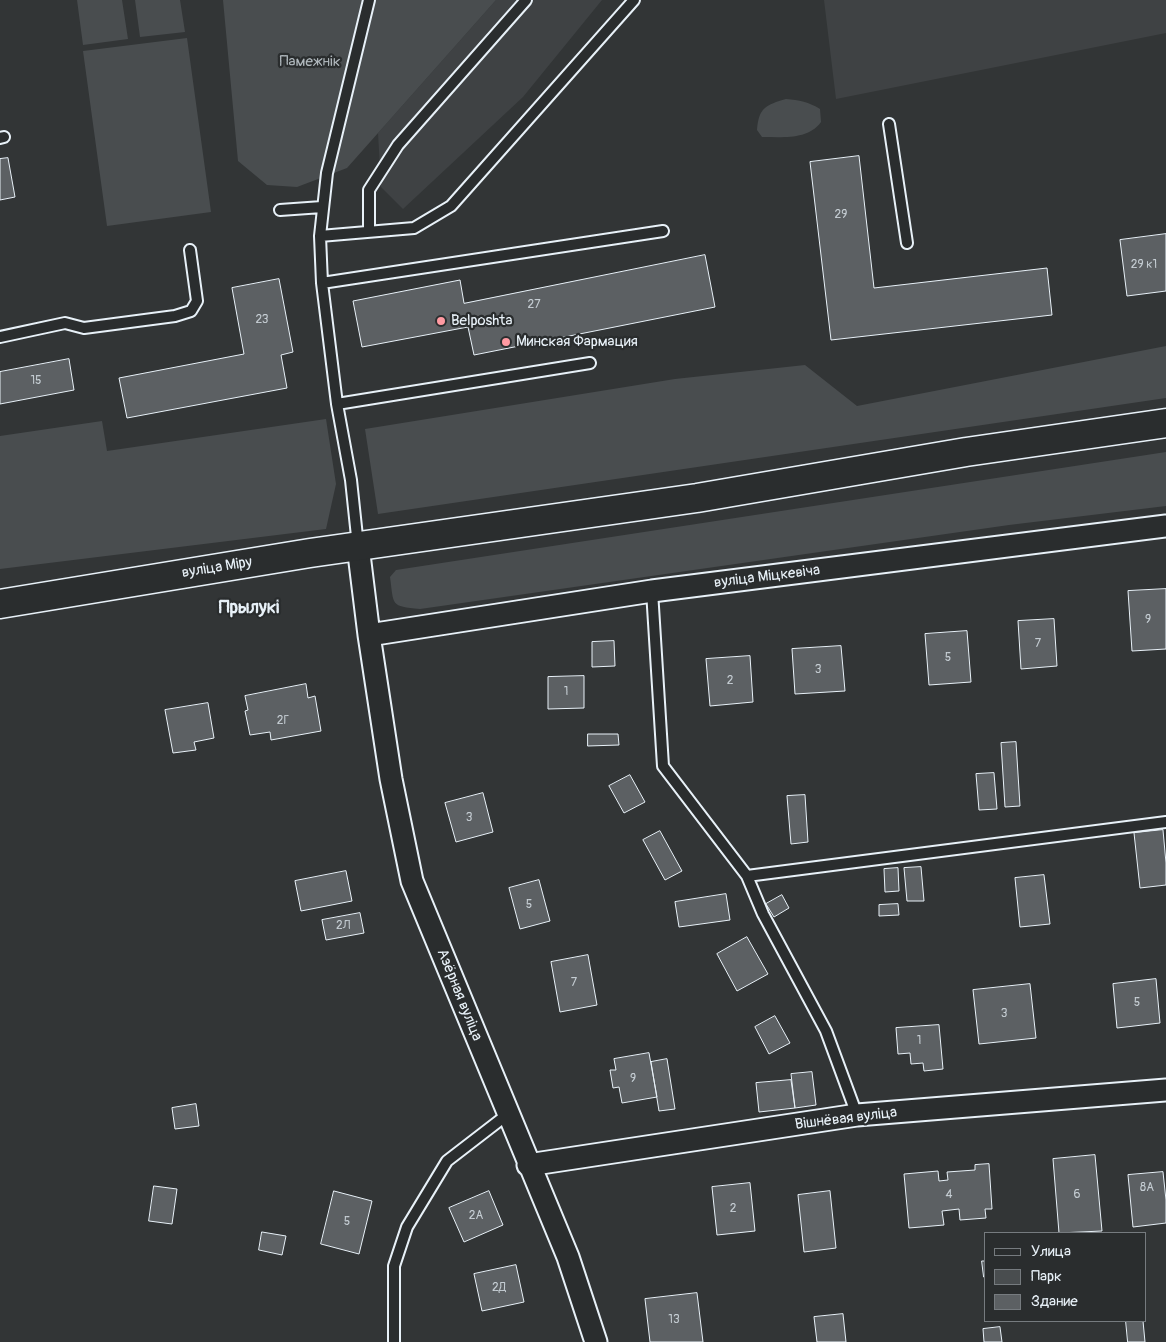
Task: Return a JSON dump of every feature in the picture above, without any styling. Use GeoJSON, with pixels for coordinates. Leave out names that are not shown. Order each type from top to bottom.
{"type":"FeatureCollection","features":[{"type":"Feature","properties":{"kind":"street","name":"вуліца Міру"},"geometry":{"type":"LineString","coordinates":[[0,604],[435,534],[697,498],[966,452],[1166,423]]}},
{"type":"Feature","properties":{"kind":"street","name":"вуліца Міцкевіча"},"geometry":{"type":"LineString","coordinates":[[369,635],[652,591],[1166,526]]}},
{"type":"Feature","properties":{"kind":"street","name":"Азёрная вуліца"},"geometry":{"type":"LineString","coordinates":[[358,546],[369,635],[391,779],[412,881],[528,1165],[568,1257],[596,1342]]}},
{"type":"Feature","properties":{"kind":"street","name":"Вішнёвая вуліца"},"geometry":{"type":"LineString","coordinates":[[528,1165],[857,1115],[1166,1090]]}},
{"type":"Feature","properties":{"kind":"lane"},"geometry":{"type":"LineString","coordinates":[[358,546],[351,480],[337,404],[322,283],[320,236],[327,173],[369,0]]}},
{"type":"Feature","properties":{"kind":"lane"},"geometry":{"type":"LineString","coordinates":[[369,232],[369,190],[398,145],[526,0]]}},
{"type":"Feature","properties":{"kind":"lane"},"geometry":{"type":"LineString","coordinates":[[320,236],[414,228],[451,206],[634,0]]}},
{"type":"Feature","properties":{"kind":"lane"},"geometry":{"type":"LineString","coordinates":[[889,124],[907,243]]}},
{"type":"Feature","properties":{"kind":"lane"},"geometry":{"type":"LineString","coordinates":[[280,210],[322,208]]}},
{"type":"Feature","properties":{"kind":"lane"},"geometry":{"type":"LineString","coordinates":[[322,283],[663,231]]}},
{"type":"Feature","properties":{"kind":"lane"},"geometry":{"type":"LineString","coordinates":[[0,337],[65,324],[84,328],[175,316],[191,311],[197,301],[190,250]]}},
{"type":"Feature","properties":{"kind":"lane"},"geometry":{"type":"LineString","coordinates":[[337,404],[590,363]]}},
{"type":"Feature","properties":{"kind":"lane"},"geometry":{"type":"LineString","coordinates":[[652,591],[663,766],[747,876],[764,914],[826,1031],[857,1115]]}},
{"type":"Feature","properties":{"kind":"lane"},"geometry":{"type":"LineString","coordinates":[[747,876],[1166,822]]}},
{"type":"Feature","properties":{"kind":"lane"},"geometry":{"type":"LineString","coordinates":[[394,1342],[394,1266],[407,1227],[447,1161],[508,1114]]}},
{"type":"Feature","properties":{"kind":"shaded area"},"geometry":{"type":"Polygon","coordinates":[[[496,0],[602,0],[523,97],[403,209],[381,187],[378,133],[496,0]]]}},
{"type":"Feature","properties":{"kind":"shaded area"},"geometry":{"type":"Polygon","coordinates":[[[824,0],[1166,0],[1166,33],[836,99],[824,0]]]}},
{"type":"Feature","properties":{"kind":"green space"},"geometry":{"type":"Polygon","coordinates":[[[77,0],[122,0],[128,39],[83,45],[77,0]]]}},
{"type":"Feature","properties":{"kind":"green space"},"geometry":{"type":"Polygon","coordinates":[[[135,0],[180,0],[185,32],[140,37],[135,0]]]}},
{"type":"Feature","properties":{"kind":"green space","name":"Памежнік"},"geometry":{"type":"Polygon","coordinates":[[[223,0],[496,0],[347,168],[297,187],[267,185],[238,161],[223,0]]]}},
{"type":"Feature","properties":{"kind":"green space"},"geometry":{"type":"Polygon","coordinates":[[[187,38],[211,212],[107,226],[83,51],[187,38]]]}},
{"type":"Feature","properties":{"kind":"green space"},"geometry":{"type":"Polygon","coordinates":[[[786,99],[804,102],[820,109],[821,122],[816,128],[802,135],[762,137],[757,130],[762,112],[769,105],[786,99]]]}},
{"type":"Feature","properties":{"kind":"green space"},"geometry":{"type":"Polygon","coordinates":[[[1166,346],[1166,398],[378,514],[365,429],[675,379],[805,365],[857,406],[1166,346]]]}},
{"type":"Feature","properties":{"kind":"green space"},"geometry":{"type":"Polygon","coordinates":[[[326,419],[336,484],[326,529],[0,569],[0,436],[102,421],[107,451],[326,419]]]}},
{"type":"Feature","properties":{"kind":"green space"},"geometry":{"type":"Polygon","coordinates":[[[1166,452],[1166,506],[1009,525],[420,609],[398,605],[395,603],[392,594],[390,577],[396,570],[1166,452]]]}},
{"type":"Feature","properties":{"kind":"building"},"geometry":{"type":"Polygon","coordinates":[[[859,156],[874,288],[1047,268],[1052,315],[831,340],[810,162],[859,156]]]}},
{"type":"Feature","properties":{"kind":"building"},"geometry":{"type":"Polygon","coordinates":[[[8,158],[15,197],[0,200],[0,159],[8,158]]]}},
{"type":"Feature","properties":{"kind":"building"},"geometry":{"type":"Polygon","coordinates":[[[1166,234],[1166,291],[1127,296],[1120,240],[1166,234]]]}},
{"type":"Feature","properties":{"kind":"building"},"geometry":{"type":"Polygon","coordinates":[[[705,255],[715,307],[474,355],[468,327],[362,347],[353,301],[460,280],[464,303],[705,255]]]}},
{"type":"Feature","properties":{"kind":"building"},"geometry":{"type":"Polygon","coordinates":[[[279,279],[293,352],[281,355],[287,388],[127,418],[119,378],[244,354],[232,288],[279,279]]]}},
{"type":"Feature","properties":{"kind":"building"},"geometry":{"type":"Polygon","coordinates":[[[69,359],[74,390],[0,404],[0,372],[69,359]]]}},
{"type":"Feature","properties":{"kind":"building"},"geometry":{"type":"Polygon","coordinates":[[[1166,589],[1166,649],[1132,651],[1128,591],[1166,589]]]}},
{"type":"Feature","properties":{"kind":"building"},"geometry":{"type":"Polygon","coordinates":[[[1054,619],[1057,666],[1021,669],[1018,621],[1054,619]]]}},
{"type":"Feature","properties":{"kind":"building"},"geometry":{"type":"Polygon","coordinates":[[[967,631],[971,682],[929,685],[925,634],[967,631]]]}},
{"type":"Feature","properties":{"kind":"building"},"geometry":{"type":"Polygon","coordinates":[[[614,641],[615,666],[592,667],[592,642],[614,641]]]}},
{"type":"Feature","properties":{"kind":"building"},"geometry":{"type":"Polygon","coordinates":[[[841,646],[845,691],[795,694],[792,649],[841,646]]]}},
{"type":"Feature","properties":{"kind":"building"},"geometry":{"type":"Polygon","coordinates":[[[750,656],[753,702],[710,706],[706,659],[750,656]]]}},
{"type":"Feature","properties":{"kind":"building"},"geometry":{"type":"Polygon","coordinates":[[[584,676],[584,708],[548,709],[548,677],[584,676]]]}},
{"type":"Feature","properties":{"kind":"building"},"geometry":{"type":"Polygon","coordinates":[[[306,684],[308,698],[315,696],[321,731],[271,740],[270,732],[250,735],[245,711],[248,710],[245,696],[306,684]]]}},
{"type":"Feature","properties":{"kind":"building"},"geometry":{"type":"Polygon","coordinates":[[[208,703],[214,738],[194,742],[196,750],[173,753],[165,710],[208,703]]]}},
{"type":"Feature","properties":{"kind":"building"},"geometry":{"type":"Polygon","coordinates":[[[588,734],[618,734],[619,745],[588,746],[588,734]]]}},
{"type":"Feature","properties":{"kind":"building"},"geometry":{"type":"Polygon","coordinates":[[[1016,742],[1020,806],[1005,807],[1001,743],[1016,742]]]}},
{"type":"Feature","properties":{"kind":"building"},"geometry":{"type":"Polygon","coordinates":[[[994,773],[997,809],[979,810],[976,774],[994,773]]]}},
{"type":"Feature","properties":{"kind":"building"},"geometry":{"type":"Polygon","coordinates":[[[630,775],[645,802],[624,813],[609,786],[630,775]]]}},
{"type":"Feature","properties":{"kind":"building"},"geometry":{"type":"Polygon","coordinates":[[[483,793],[493,832],[456,842],[445,803],[483,793]]]}},
{"type":"Feature","properties":{"kind":"building"},"geometry":{"type":"Polygon","coordinates":[[[805,795],[808,842],[791,844],[787,796],[805,795]]]}},
{"type":"Feature","properties":{"kind":"building"},"geometry":{"type":"Polygon","coordinates":[[[1163,830],[1166,885],[1140,888],[1134,833],[1163,830]]]}},
{"type":"Feature","properties":{"kind":"building"},"geometry":{"type":"Polygon","coordinates":[[[660,831],[682,871],[665,880],[643,840],[660,831]]]}},
{"type":"Feature","properties":{"kind":"building"},"geometry":{"type":"Polygon","coordinates":[[[921,867],[924,901],[907,901],[904,868],[921,867]]]}},
{"type":"Feature","properties":{"kind":"building"},"geometry":{"type":"Polygon","coordinates":[[[898,868],[899,891],[885,892],[884,869],[898,868]]]}},
{"type":"Feature","properties":{"kind":"building"},"geometry":{"type":"Polygon","coordinates":[[[346,871],[352,901],[301,911],[295,881],[346,871]]]}},
{"type":"Feature","properties":{"kind":"building"},"geometry":{"type":"Polygon","coordinates":[[[1044,875],[1050,924],[1020,927],[1015,878],[1044,875]]]}},
{"type":"Feature","properties":{"kind":"building"},"geometry":{"type":"Polygon","coordinates":[[[539,880],[550,921],[520,929],[509,888],[539,880]]]}},
{"type":"Feature","properties":{"kind":"building"},"geometry":{"type":"Polygon","coordinates":[[[726,894],[730,920],[679,927],[675,902],[726,894]]]}},
{"type":"Feature","properties":{"kind":"building"},"geometry":{"type":"Polygon","coordinates":[[[782,895],[789,908],[774,917],[766,904],[782,895]]]}},
{"type":"Feature","properties":{"kind":"building"},"geometry":{"type":"Polygon","coordinates":[[[898,904],[899,915],[879,916],[879,905],[898,904]]]}},
{"type":"Feature","properties":{"kind":"building"},"geometry":{"type":"Polygon","coordinates":[[[360,913],[364,933],[326,940],[322,920],[360,913]]]}},
{"type":"Feature","properties":{"kind":"building"},"geometry":{"type":"Polygon","coordinates":[[[747,937],[768,974],[737,991],[717,954],[747,937]]]}},
{"type":"Feature","properties":{"kind":"building"},"geometry":{"type":"Polygon","coordinates":[[[588,955],[597,1005],[560,1012],[551,962],[588,955]]]}},
{"type":"Feature","properties":{"kind":"building"},"geometry":{"type":"Polygon","coordinates":[[[1156,979],[1160,1023],[1117,1028],[1113,984],[1156,979]]]}},
{"type":"Feature","properties":{"kind":"building"},"geometry":{"type":"Polygon","coordinates":[[[1030,984],[1036,1038],[979,1044],[973,990],[1030,984]]]}},
{"type":"Feature","properties":{"kind":"building"},"geometry":{"type":"Polygon","coordinates":[[[775,1016],[790,1043],[769,1054],[755,1027],[775,1016]]]}},
{"type":"Feature","properties":{"kind":"building"},"geometry":{"type":"Polygon","coordinates":[[[939,1025],[943,1069],[924,1071],[923,1063],[911,1064],[910,1053],[898,1054],[896,1028],[939,1025]]]}},
{"type":"Feature","properties":{"kind":"building"},"geometry":{"type":"Polygon","coordinates":[[[649,1053],[657,1097],[622,1103],[619,1087],[613,1088],[610,1070],[616,1070],[614,1059],[649,1053]]]}},
{"type":"Feature","properties":{"kind":"building"},"geometry":{"type":"Polygon","coordinates":[[[667,1059],[675,1109],[659,1111],[651,1062],[667,1059]]]}},
{"type":"Feature","properties":{"kind":"building"},"geometry":{"type":"Polygon","coordinates":[[[812,1072],[816,1105],[795,1108],[791,1074],[812,1072]]]}},
{"type":"Feature","properties":{"kind":"building"},"geometry":{"type":"Polygon","coordinates":[[[791,1080],[795,1108],[759,1112],[756,1083],[791,1080]]]}},
{"type":"Feature","properties":{"kind":"building"},"geometry":{"type":"Polygon","coordinates":[[[196,1104],[199,1126],[175,1129],[172,1108],[196,1104]]]}},
{"type":"Feature","properties":{"kind":"building"},"geometry":{"type":"Polygon","coordinates":[[[1095,1155],[1102,1231],[1059,1232],[1053,1159],[1095,1155]]]}},
{"type":"Feature","properties":{"kind":"building"},"geometry":{"type":"Polygon","coordinates":[[[989,1164],[992,1209],[985,1209],[986,1218],[960,1220],[959,1209],[942,1211],[944,1225],[909,1228],[904,1174],[938,1171],[939,1181],[948,1180],[947,1172],[975,1170],[975,1165],[989,1164]]]}},
{"type":"Feature","properties":{"kind":"building"},"geometry":{"type":"Polygon","coordinates":[[[1163,1172],[1166,1223],[1133,1227],[1128,1175],[1163,1172]]]}},
{"type":"Feature","properties":{"kind":"building"},"geometry":{"type":"Polygon","coordinates":[[[750,1183],[755,1231],[717,1235],[712,1187],[750,1183]]]}},
{"type":"Feature","properties":{"kind":"building"},"geometry":{"type":"Polygon","coordinates":[[[154,1186],[177,1189],[172,1224],[149,1221],[154,1186]]]}},
{"type":"Feature","properties":{"kind":"building"},"geometry":{"type":"Polygon","coordinates":[[[334,1191],[372,1201],[359,1254],[321,1244],[334,1191]]]}},
{"type":"Feature","properties":{"kind":"building"},"geometry":{"type":"Polygon","coordinates":[[[489,1191],[503,1225],[464,1242],[449,1208],[489,1191]]]}},
{"type":"Feature","properties":{"kind":"building"},"geometry":{"type":"Polygon","coordinates":[[[830,1191],[836,1248],[804,1252],[798,1195],[830,1191]]]}},
{"type":"Feature","properties":{"kind":"building"},"geometry":{"type":"Polygon","coordinates":[[[262,1232],[286,1236],[282,1255],[259,1250],[262,1232]]]}},
{"type":"Feature","properties":{"kind":"building"},"geometry":{"type":"Polygon","coordinates":[[[982,1261],[984,1261],[984,1277],[982,1261]]]}},
{"type":"Feature","properties":{"kind":"building"},"geometry":{"type":"Polygon","coordinates":[[[516,1265],[524,1302],[482,1311],[474,1274],[516,1265]]]}},
{"type":"Feature","properties":{"kind":"building"},"geometry":{"type":"Polygon","coordinates":[[[697,1293],[703,1342],[650,1342],[645,1299],[697,1293]]]}},
{"type":"Feature","properties":{"kind":"building"},"geometry":{"type":"Polygon","coordinates":[[[843,1314],[846,1342],[817,1342],[814,1317],[843,1314]]]}},
{"type":"Feature","properties":{"kind":"building"},"geometry":{"type":"Polygon","coordinates":[[[1126,1322],[1143,1322],[1145,1342],[1128,1342],[1126,1322]]]}},
{"type":"Feature","properties":{"kind":"building"},"geometry":{"type":"Polygon","coordinates":[[[1000,1327],[1002,1342],[984,1342],[983,1329],[1000,1327]]]}},
{"type":"Feature","properties":{"kind":"place","name":"Belposhta"},"geometry":{"type":"Point","coordinates":[441,321]}},
{"type":"Feature","properties":{"kind":"place","name":"Минская Фармация"},"geometry":{"type":"Point","coordinates":[506,342]}},
{"type":"Feature","properties":{"kind":"district","name":"Прылукі"},"geometry":{"type":"Point","coordinates":[249,608]}}]}
